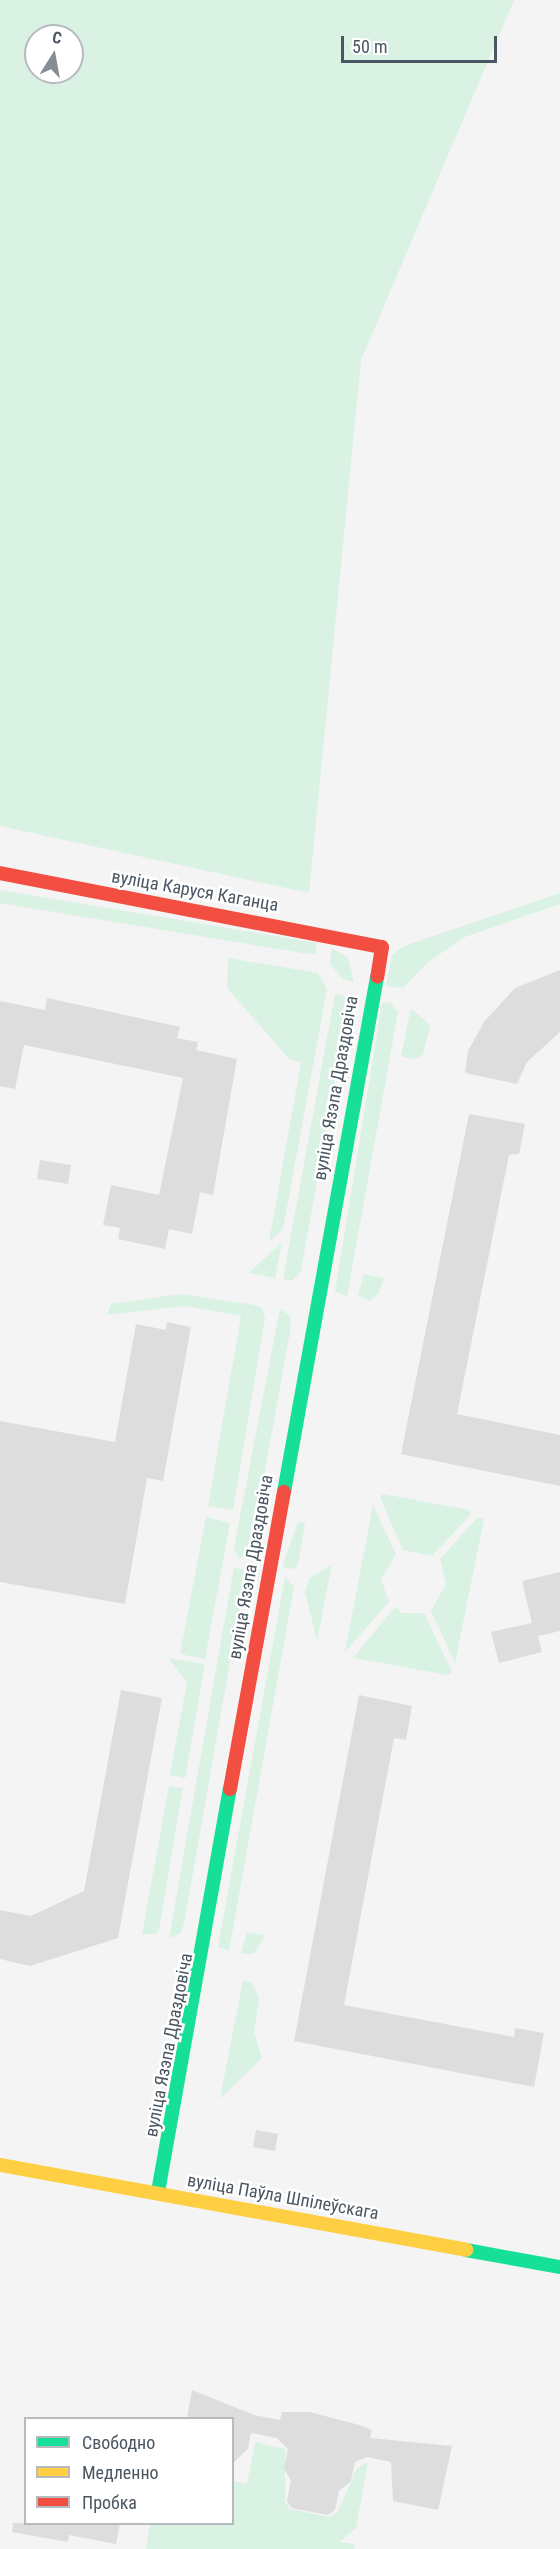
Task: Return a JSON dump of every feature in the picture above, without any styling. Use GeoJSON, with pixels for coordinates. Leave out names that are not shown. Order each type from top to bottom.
{"type":"FeatureCollection","features":[{"type":"Feature","properties":{"kind":"street","name":"вуліца Каруся Каганца"},"geometry":{"type":"LineString","coordinates":[[0,873],[382,947]]}},
{"type":"Feature","properties":{"kind":"street","name":"вуліца Язэпа Драздовіча"},"geometry":{"type":"LineString","coordinates":[[158,2192],[382,947]]}},
{"type":"Feature","properties":{"kind":"street","name":"вуліца Паўла Шпілеўскага"},"geometry":{"type":"LineString","coordinates":[[0,2164],[560,2267]]}},
{"type":"Feature","properties":{"kind":"green space"},"geometry":{"type":"Polygon","coordinates":[[[0,0],[514,0],[361,360],[309,893],[0,826],[0,0]]]}},
{"type":"Feature","properties":{"kind":"green space"},"geometry":{"type":"Polygon","coordinates":[[[0,890],[317,943],[315,955],[0,903],[0,890]]]}},
{"type":"Feature","properties":{"kind":"green space"},"geometry":{"type":"Polygon","coordinates":[[[560,893],[560,904],[465,937],[428,962],[403,988],[386,986],[392,955],[404,946],[560,893]]]}},
{"type":"Feature","properties":{"kind":"green space"},"geometry":{"type":"Polygon","coordinates":[[[332,948],[348,958],[354,982],[342,979],[330,963],[332,948]]]}},
{"type":"Feature","properties":{"kind":"green space"},"geometry":{"type":"Polygon","coordinates":[[[228,958],[318,973],[327,989],[283,1229],[269,1242],[301,1062],[290,1060],[227,988],[228,958]]]}},
{"type":"Feature","properties":{"kind":"green space"},"geometry":{"type":"Polygon","coordinates":[[[335,994],[348,997],[348,1006],[301,1271],[292,1281],[283,1279],[335,994]]]}},
{"type":"Feature","properties":{"kind":"green space"},"geometry":{"type":"Polygon","coordinates":[[[382,1003],[390,1003],[398,1012],[347,1296],[335,1292],[382,1003]]]}},
{"type":"Feature","properties":{"kind":"green space"},"geometry":{"type":"Polygon","coordinates":[[[411,1008],[430,1025],[423,1055],[415,1059],[401,1056],[411,1008]]]}},
{"type":"Feature","properties":{"kind":"green space"},"geometry":{"type":"Polygon","coordinates":[[[282,1242],[275,1278],[249,1273],[282,1242]]]}},
{"type":"Feature","properties":{"kind":"green space"},"geometry":{"type":"Polygon","coordinates":[[[364,1274],[384,1278],[379,1293],[370,1301],[358,1295],[364,1274]]]}},
{"type":"Feature","properties":{"kind":"green space"},"geometry":{"type":"Polygon","coordinates":[[[180,1294],[255,1305],[262,1308],[265,1318],[233,1510],[208,1506],[241,1316],[185,1306],[107,1315],[111,1304],[180,1294]]]}},
{"type":"Feature","properties":{"kind":"green space"},"geometry":{"type":"Polygon","coordinates":[[[280,1308],[290,1316],[291,1326],[249,1559],[238,1557],[234,1548],[280,1308]]]}},
{"type":"Feature","properties":{"kind":"green space"},"geometry":{"type":"Polygon","coordinates":[[[383,1494],[469,1510],[471,1514],[432,1556],[403,1550],[380,1497],[383,1494]]]}},
{"type":"Feature","properties":{"kind":"green space"},"geometry":{"type":"Polygon","coordinates":[[[373,1505],[396,1554],[381,1579],[389,1602],[345,1652],[373,1505]]]}},
{"type":"Feature","properties":{"kind":"green space"},"geometry":{"type":"Polygon","coordinates":[[[206,1517],[230,1523],[205,1659],[180,1654],[206,1517]]]}},
{"type":"Feature","properties":{"kind":"green space"},"geometry":{"type":"Polygon","coordinates":[[[478,1517],[484,1519],[455,1663],[431,1611],[446,1584],[440,1559],[478,1517]]]}},
{"type":"Feature","properties":{"kind":"green space"},"geometry":{"type":"Polygon","coordinates":[[[298,1522],[305,1523],[298,1564],[295,1569],[282,1567],[298,1522]]]}},
{"type":"Feature","properties":{"kind":"green space"},"geometry":{"type":"Polygon","coordinates":[[[332,1564],[317,1641],[305,1592],[309,1579],[332,1564]]]}},
{"type":"Feature","properties":{"kind":"green space"},"geometry":{"type":"Polygon","coordinates":[[[234,1567],[246,1571],[184,1924],[181,1933],[169,1938],[234,1567]]]}},
{"type":"Feature","properties":{"kind":"green space"},"geometry":{"type":"Polygon","coordinates":[[[285,1577],[294,1587],[229,1951],[218,1947],[285,1577]]]}},
{"type":"Feature","properties":{"kind":"green space"},"geometry":{"type":"Polygon","coordinates":[[[395,1607],[402,1613],[424,1613],[452,1672],[448,1675],[353,1658],[395,1607]]]}},
{"type":"Feature","properties":{"kind":"green space"},"geometry":{"type":"Polygon","coordinates":[[[168,1658],[205,1664],[185,1778],[170,1775],[187,1682],[168,1658]]]}},
{"type":"Feature","properties":{"kind":"green space"},"geometry":{"type":"Polygon","coordinates":[[[169,1786],[183,1788],[159,1929],[156,1934],[142,1934],[169,1786]]]}},
{"type":"Feature","properties":{"kind":"green space"},"geometry":{"type":"Polygon","coordinates":[[[247,1932],[265,1935],[254,1954],[241,1954],[247,1932]]]}},
{"type":"Feature","properties":{"kind":"green space"},"geometry":{"type":"Polygon","coordinates":[[[243,1980],[251,1982],[259,1998],[254,2032],[262,2058],[220,2099],[243,1980]]]}},
{"type":"Feature","properties":{"kind":"green space"},"geometry":{"type":"Polygon","coordinates":[[[255,2442],[285,2449],[285,2502],[290,2509],[330,2517],[338,2511],[357,2468],[368,2462],[356,2528],[340,2542],[355,2544],[354,2549],[146,2549],[150,2525],[234,2525],[234,2481],[247,2484],[255,2442]]]}},
{"type":"Feature","properties":{"kind":"building"},"geometry":{"type":"Polygon","coordinates":[[[560,970],[560,1032],[527,1062],[517,1084],[465,1073],[468,1051],[484,1022],[515,988],[560,970]]]}},
{"type":"Feature","properties":{"kind":"building"},"geometry":{"type":"Polygon","coordinates":[[[47,998],[180,1027],[177,1038],[198,1042],[196,1050],[237,1059],[213,1195],[200,1192],[192,1234],[169,1229],[165,1249],[118,1239],[120,1228],[103,1225],[111,1185],[159,1195],[183,1078],[24,1045],[15,1089],[0,1086],[0,1001],[45,1010],[47,998]]]}},
{"type":"Feature","properties":{"kind":"building"},"geometry":{"type":"Polygon","coordinates":[[[469,1114],[525,1124],[519,1154],[509,1155],[457,1414],[560,1435],[560,1486],[401,1454],[469,1114]]]}},
{"type":"Feature","properties":{"kind":"building"},"geometry":{"type":"Polygon","coordinates":[[[40,1160],[71,1165],[68,1184],[37,1179],[40,1160]]]}},
{"type":"Feature","properties":{"kind":"building"},"geometry":{"type":"Polygon","coordinates":[[[167,1322],[191,1327],[163,1481],[147,1478],[125,1604],[0,1582],[0,1421],[115,1442],[136,1324],[166,1330],[167,1322]]]}},
{"type":"Feature","properties":{"kind":"building"},"geometry":{"type":"Polygon","coordinates":[[[560,1572],[560,1631],[538,1636],[542,1652],[499,1663],[491,1632],[532,1623],[522,1581],[560,1572]]]}},
{"type":"Feature","properties":{"kind":"building"},"geometry":{"type":"Polygon","coordinates":[[[121,1690],[162,1698],[118,1938],[30,1966],[0,1959],[0,1910],[31,1916],[84,1891],[121,1690]]]}},
{"type":"Feature","properties":{"kind":"building"},"geometry":{"type":"Polygon","coordinates":[[[359,1695],[412,1706],[406,1740],[394,1738],[344,2005],[514,2037],[515,2028],[544,2033],[534,2087],[294,2041],[359,1695]]]}},
{"type":"Feature","properties":{"kind":"building"},"geometry":{"type":"Polygon","coordinates":[[[256,2130],[278,2134],[275,2151],[253,2147],[256,2130]]]}},
{"type":"Feature","properties":{"kind":"building"},"geometry":{"type":"Polygon","coordinates":[[[192,2390],[254,2415],[280,2420],[282,2412],[310,2412],[372,2430],[370,2438],[452,2446],[438,2510],[393,2501],[391,2462],[367,2457],[355,2462],[351,2481],[339,2491],[335,2510],[328,2515],[291,2508],[287,2500],[291,2481],[284,2468],[288,2449],[277,2438],[251,2433],[248,2449],[234,2462],[234,2417],[187,2417],[192,2390]]]}},
{"type":"Feature","properties":{"kind":"building"},"geometry":{"type":"Polygon","coordinates":[[[13,2523],[120,2525],[116,2544],[69,2535],[68,2542],[12,2532],[13,2523]]]}},
{"type":"Feature","properties":{"kind":"traffic: fast"},"geometry":{"type":"LineString","coordinates":[[284,1492],[377,977]]}},
{"type":"Feature","properties":{"kind":"traffic: fast"},"geometry":{"type":"LineString","coordinates":[[158,2192],[230,1789]]}},
{"type":"Feature","properties":{"kind":"traffic: fast"},"geometry":{"type":"LineString","coordinates":[[466,2250],[560,2267]]}},
{"type":"Feature","properties":{"kind":"traffic: slow"},"geometry":{"type":"LineString","coordinates":[[0,2165],[466,2250]]}},
{"type":"Feature","properties":{"kind":"traffic: jam"},"geometry":{"type":"LineString","coordinates":[[0,873],[382,947],[377,977]]}},
{"type":"Feature","properties":{"kind":"traffic: jam"},"geometry":{"type":"LineString","coordinates":[[230,1789],[284,1492]]}}]}
